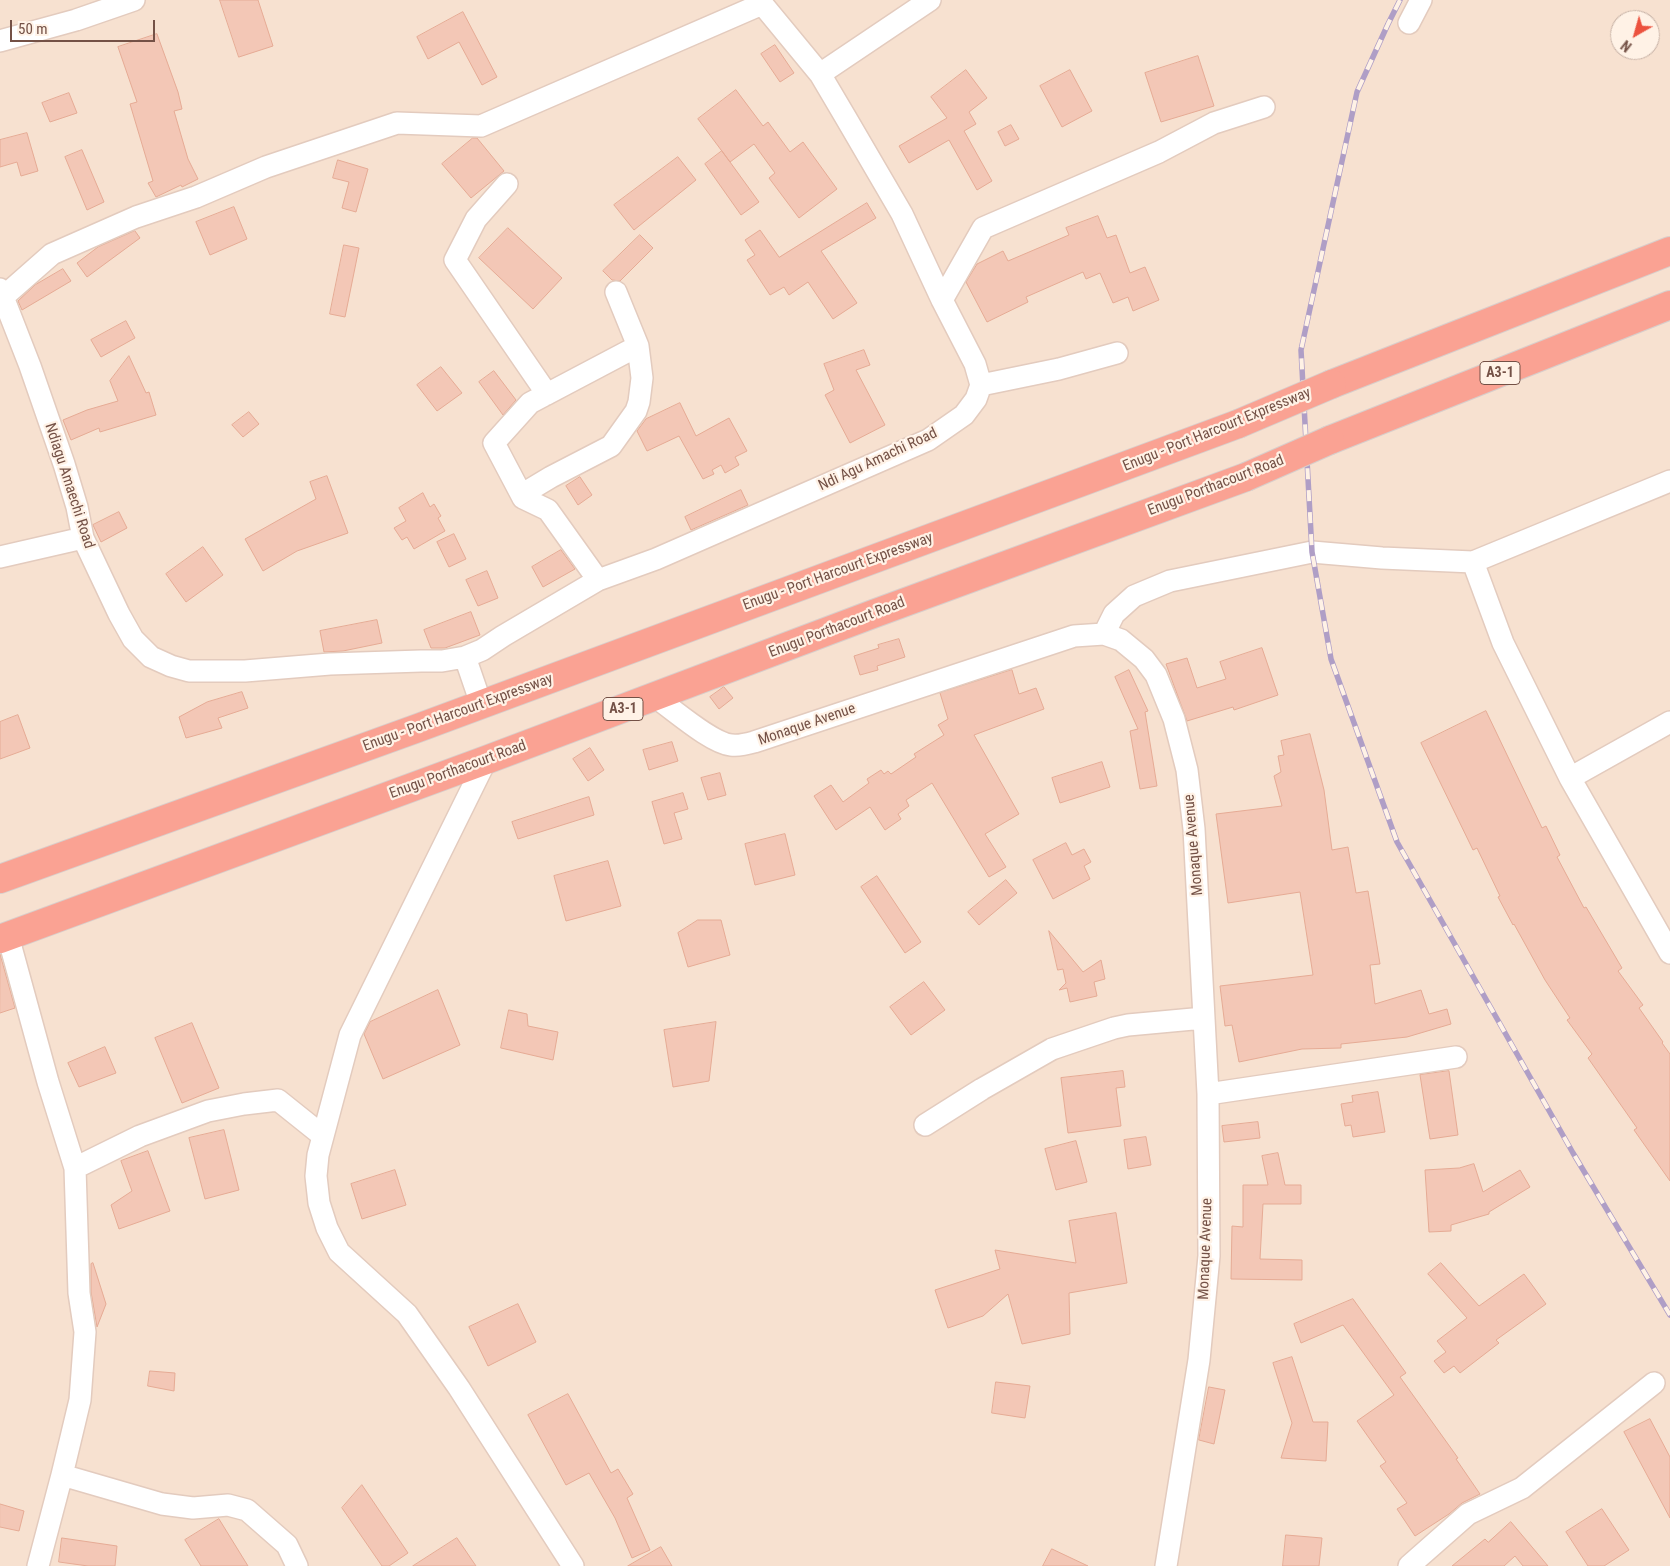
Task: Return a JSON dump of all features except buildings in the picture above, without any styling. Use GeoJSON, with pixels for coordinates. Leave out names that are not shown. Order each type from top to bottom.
{"type":"FeatureCollection","features":[{"type":"Feature","properties":{"kind":"highway","name":"Enugu - Port Harcourt Expressway"},"geometry":{"type":"LineString","coordinates":[[0,879],[479,705],[1238,424],[1332,384],[1670,250]]}},
{"type":"Feature","properties":{"kind":"highway","name":"Enugu Porthacourt Road"},"geometry":{"type":"LineString","coordinates":[[4,938],[1246,477],[1330,440],[1670,305]]}},
{"type":"Feature","properties":{"kind":"street"},"geometry":{"type":"LineString","coordinates":[[820,74],[930,0]]}},
{"type":"Feature","properties":{"kind":"street"},"geometry":{"type":"LineString","coordinates":[[1409,23],[1421,0]]}},
{"type":"Feature","properties":{"kind":"street"},"geometry":{"type":"LineString","coordinates":[[0,41],[76,20],[127,1]]}},
{"type":"Feature","properties":{"kind":"street"},"geometry":{"type":"LineString","coordinates":[[1,293],[52,254],[136,217],[196,197],[266,166],[397,123],[481,126],[761,2],[820,74],[902,214],[942,300],[976,364],[980,385],[1059,369],[1117,353]]}},
{"type":"Feature","properties":{"kind":"street"},"geometry":{"type":"LineString","coordinates":[[942,300],[983,228],[1159,152],[1214,122],[1264,107]]}},
{"type":"Feature","properties":{"kind":"street"},"geometry":{"type":"LineString","coordinates":[[507,184],[476,219],[455,260],[547,394]]}},
{"type":"Feature","properties":{"kind":"street"},"geometry":{"type":"LineString","coordinates":[[524,498],[526,492],[611,446],[636,411],[642,378],[638,346],[616,292]]}},
{"type":"Feature","properties":{"kind":"street","name":"Ndiagu Amaechi Road"},"geometry":{"type":"LineString","coordinates":[[1,293],[30,366],[64,464],[77,507],[83,538],[118,614],[133,639],[151,656],[171,666],[189,671],[245,671],[330,664],[442,662],[465,657]]}},
{"type":"Feature","properties":{"kind":"street"},"geometry":{"type":"LineString","coordinates":[[598,580],[548,510],[524,498],[494,443],[530,403],[638,346]]}},
{"type":"Feature","properties":{"kind":"street","name":"Ndi Agu Amachi Road"},"geometry":{"type":"LineString","coordinates":[[465,657],[482,650],[502,636],[598,580],[656,559],[928,440],[964,414],[976,399],[980,385]]}},
{"type":"Feature","properties":{"kind":"street"},"geometry":{"type":"LineString","coordinates":[[1104,634],[1114,614],[1134,596],[1170,581],[1312,552],[1382,558],[1473,562],[1670,481]]}},
{"type":"Feature","properties":{"kind":"street"},"geometry":{"type":"LineString","coordinates":[[0,557],[83,538]]}},
{"type":"Feature","properties":{"kind":"street"},"geometry":{"type":"LineString","coordinates":[[1473,562],[1502,642],[1570,778],[1670,953]]}},
{"type":"Feature","properties":{"kind":"street","name":"Monaque Avenue"},"geometry":{"type":"LineString","coordinates":[[655,697],[718,741],[730,745],[742,745],[1074,636],[1104,634],[1121,640],[1144,659],[1156,675],[1174,719],[1187,770],[1194,829],[1208,1094],[1209,1256],[1199,1360],[1166,1566]]}},
{"type":"Feature","properties":{"kind":"street"},"geometry":{"type":"LineString","coordinates":[[465,657],[477,692],[479,705]]}},
{"type":"Feature","properties":{"kind":"street"},"geometry":{"type":"LineString","coordinates":[[1570,778],[1670,722]]}},
{"type":"Feature","properties":{"kind":"street"},"geometry":{"type":"LineString","coordinates":[[486,760],[350,1035],[318,1155],[316,1176],[319,1203],[327,1228],[339,1252],[407,1314],[459,1388],[573,1566]]}},
{"type":"Feature","properties":{"kind":"street"},"geometry":{"type":"LineString","coordinates":[[4,938],[75,1168],[79,1292],[85,1332],[80,1400],[38,1566]]}},
{"type":"Feature","properties":{"kind":"street"},"geometry":{"type":"LineString","coordinates":[[925,1125],[982,1088],[1052,1049],[1121,1027],[1204,1018]]}},
{"type":"Feature","properties":{"kind":"street"},"geometry":{"type":"LineString","coordinates":[[1208,1094],[1456,1057]]}},
{"type":"Feature","properties":{"kind":"street"},"geometry":{"type":"LineString","coordinates":[[75,1168],[140,1136],[208,1111],[244,1104],[278,1100],[323,1136]]}},
{"type":"Feature","properties":{"kind":"street"},"geometry":{"type":"LineString","coordinates":[[1409,1566],[1468,1514],[1522,1488],[1654,1383]]}},
{"type":"Feature","properties":{"kind":"street"},"geometry":{"type":"LineString","coordinates":[[62,1475],[162,1504],[193,1508],[228,1505],[247,1510],[287,1545],[297,1566]]}},
{"type":"Feature","properties":{"kind":"shaded area"},"geometry":{"type":"Polygon","coordinates":[[[0,0],[1670,0],[1670,1566],[0,1566],[0,0]]]}},
{"type":"Feature","properties":{"kind":"railway"},"geometry":{"type":"LineString","coordinates":[[1400,0],[1357,92],[1301,350],[1312,552],[1331,659],[1397,842],[1573,1153],[1670,1315]]}}]}
